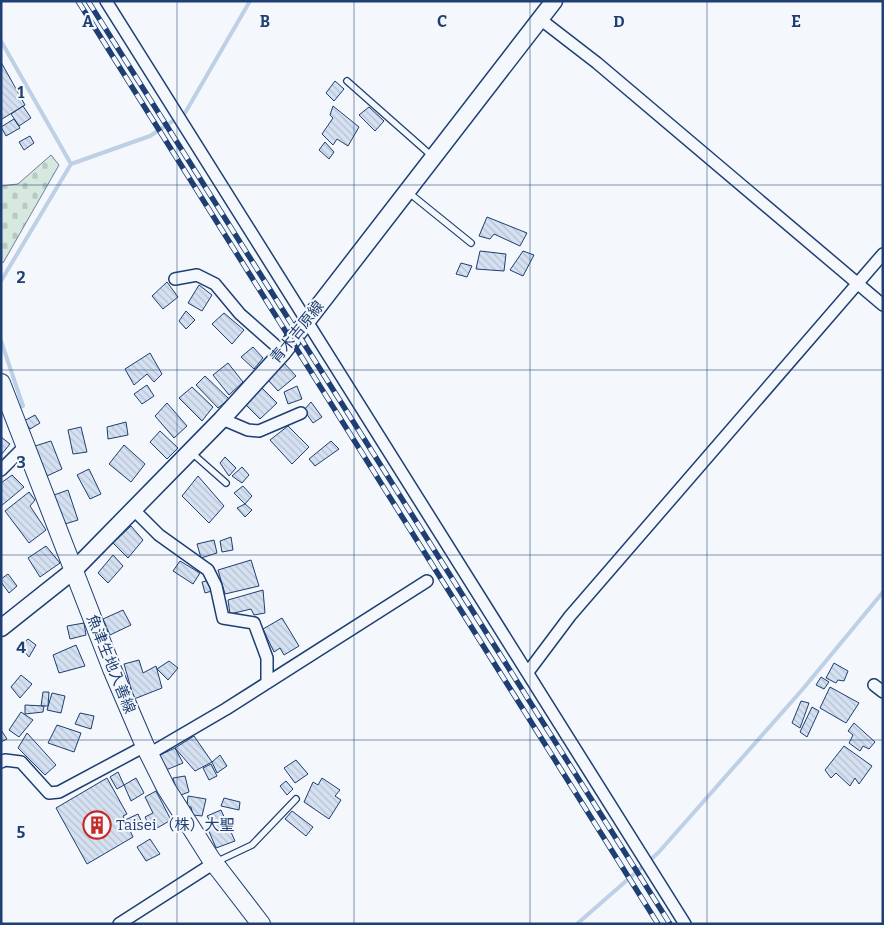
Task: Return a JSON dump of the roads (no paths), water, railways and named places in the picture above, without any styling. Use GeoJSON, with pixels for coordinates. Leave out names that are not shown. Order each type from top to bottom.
{"type":"FeatureCollection","features":[{"type":"Feature","properties":{"kind":"main road","name":"青木吉原線"},"geometry":{"type":"LineString","coordinates":[[1,628],[74,570],[222,419],[283,352],[554,1]]}},
{"type":"Feature","properties":{"kind":"main road","name":"魚津生地入善線"},"geometry":{"type":"LineString","coordinates":[[1,383],[112,669],[147,750],[166,788],[214,863],[261,924]]}},
{"type":"Feature","properties":{"kind":"street"},"geometry":{"type":"LineString","coordinates":[[106,1],[685,924]]}},
{"type":"Feature","properties":{"kind":"street"},"geometry":{"type":"LineString","coordinates":[[540,19],[597,63],[883,306]]}},
{"type":"Feature","properties":{"kind":"street"},"geometry":{"type":"LineString","coordinates":[[528,672],[570,616],[883,254]]}},
{"type":"Feature","properties":{"kind":"street"},"geometry":{"type":"LineString","coordinates":[[175,279],[197,275],[215,284],[240,314],[283,352]]}},
{"type":"Feature","properties":{"kind":"street"},"geometry":{"type":"LineString","coordinates":[[222,419],[248,430],[259,431],[301,413]]}},
{"type":"Feature","properties":{"kind":"street"},"geometry":{"type":"LineString","coordinates":[[1,470],[26,445]]}},
{"type":"Feature","properties":{"kind":"street"},"geometry":{"type":"LineString","coordinates":[[134,510],[159,535],[208,570],[216,586],[223,618],[254,623],[267,658],[267,683]]}},
{"type":"Feature","properties":{"kind":"street"},"geometry":{"type":"LineString","coordinates":[[1,762],[5,760],[20,762],[49,793],[59,792],[147,750],[267,683],[427,581]]}},
{"type":"Feature","properties":{"kind":"street"},"geometry":{"type":"LineString","coordinates":[[119,924],[214,863]]}},
{"type":"Feature","properties":{"kind":"lane"},"geometry":{"type":"LineString","coordinates":[[347,81],[433,156]]}},
{"type":"Feature","properties":{"kind":"lane"},"geometry":{"type":"LineString","coordinates":[[407,190],[471,243]]}},
{"type":"Feature","properties":{"kind":"lane"},"geometry":{"type":"LineString","coordinates":[[190,452],[226,483]]}},
{"type":"Feature","properties":{"kind":"lane"},"geometry":{"type":"LineString","coordinates":[[214,863],[252,845],[296,799]]}},
{"type":"Feature","properties":{"kind":"waterway"},"geometry":{"type":"LineString","coordinates":[[1,281],[71,164],[150,136],[185,113],[250,1]]}},
{"type":"Feature","properties":{"kind":"waterway"},"geometry":{"type":"LineString","coordinates":[[1,41],[71,164]]}},
{"type":"Feature","properties":{"kind":"waterway"},"geometry":{"type":"LineString","coordinates":[[1,341],[23,406],[15,408]]}},
{"type":"Feature","properties":{"kind":"waterway"},"geometry":{"type":"LineString","coordinates":[[577,924],[658,853],[802,690],[883,592]]}},
{"type":"Feature","properties":{"kind":"railway"},"geometry":{"type":"LineString","coordinates":[[78,1],[658,924]]}},
{"type":"Feature","properties":{"kind":"railway"},"geometry":{"type":"LineString","coordinates":[[88,1],[670,924]]}},
{"type":"Feature","properties":{"kind":"place","name":"Taisei （株）大聖"},"geometry":{"type":"Point","coordinates":[97,825]}}]}
